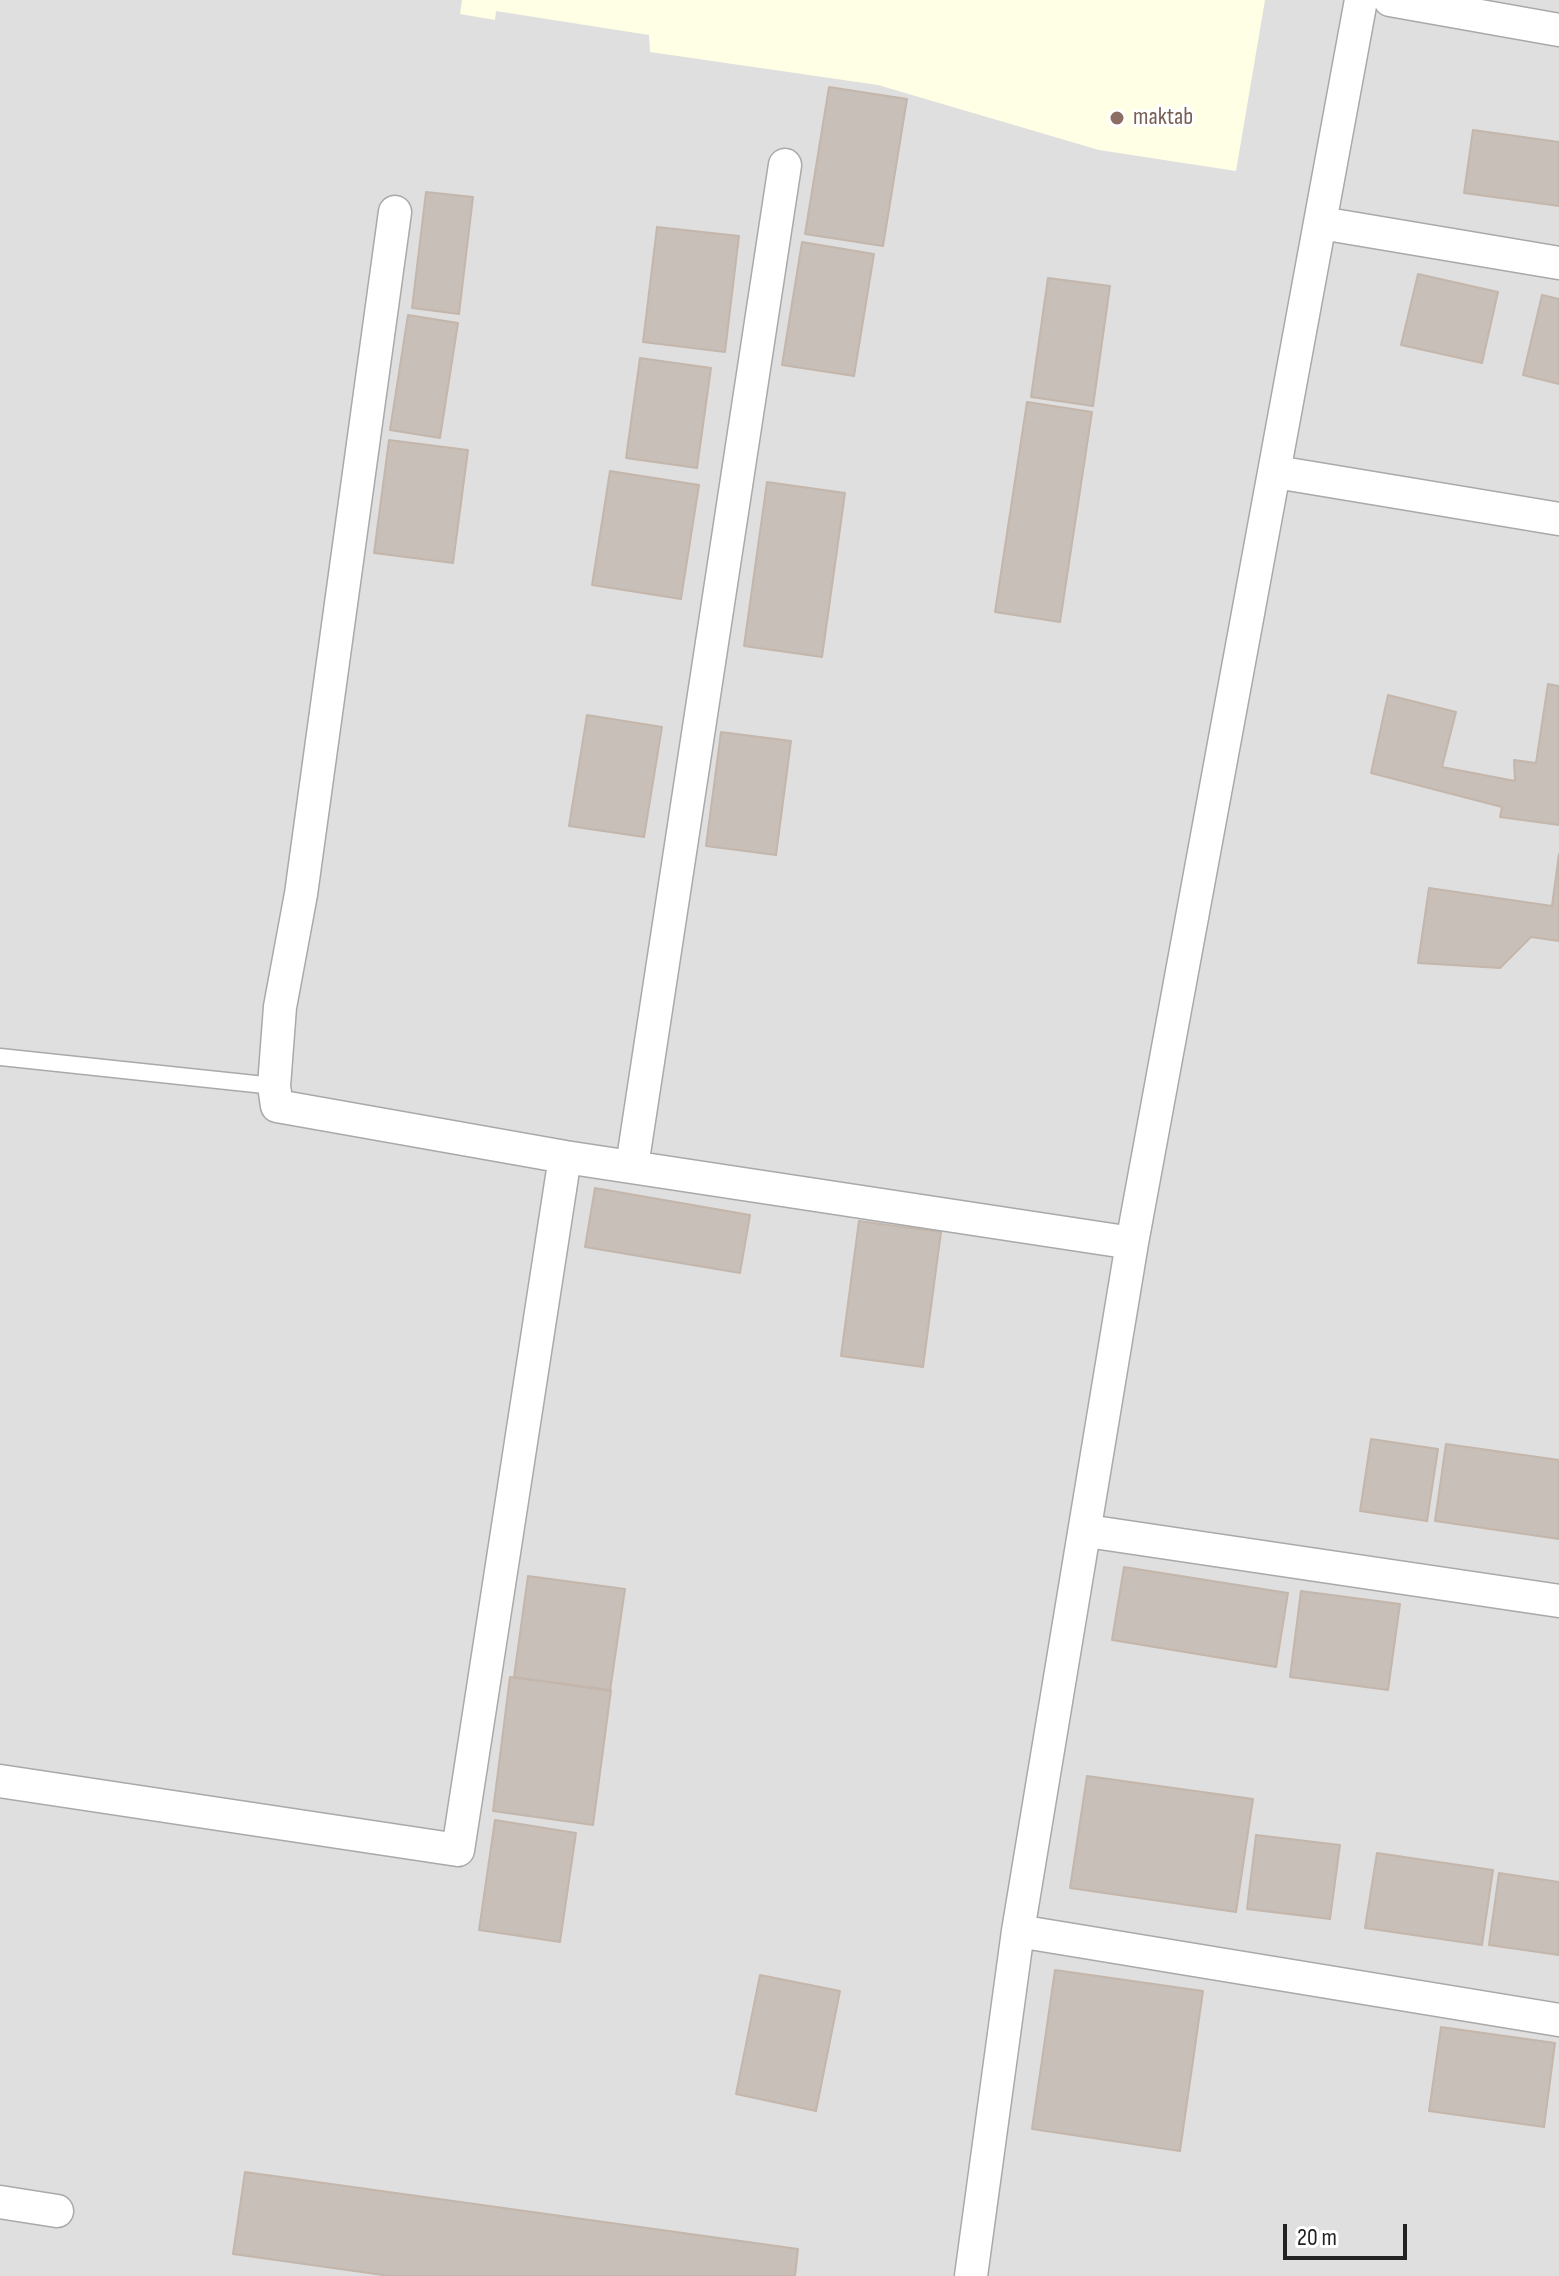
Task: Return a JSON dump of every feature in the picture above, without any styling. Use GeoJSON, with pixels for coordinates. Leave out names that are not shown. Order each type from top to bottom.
{"type":"FeatureCollection","features":[{"type":"Feature","properties":{"kind":"street"},"geometry":{"type":"LineString","coordinates":[[971,2276],[1018,1931],[1087,1531],[1132,1243],[1361,0]]}},
{"type":"Feature","properties":{"kind":"street"},"geometry":{"type":"LineString","coordinates":[[1390,0],[1559,30]]}},
{"type":"Feature","properties":{"kind":"street"},"geometry":{"type":"LineString","coordinates":[[632,1166],[785,165]]}},
{"type":"Feature","properties":{"kind":"street"},"geometry":{"type":"LineString","coordinates":[[395,212],[301,894],[280,1007],[274,1086],[277,1106],[565,1157],[1132,1243]]}},
{"type":"Feature","properties":{"kind":"street"},"geometry":{"type":"LineString","coordinates":[[1321,223],[1559,263]]}},
{"type":"Feature","properties":{"kind":"street"},"geometry":{"type":"LineString","coordinates":[[1276,472],[1559,519]]}},
{"type":"Feature","properties":{"kind":"street"},"geometry":{"type":"LineString","coordinates":[[0,1781],[458,1850],[565,1157]]}},
{"type":"Feature","properties":{"kind":"street"},"geometry":{"type":"LineString","coordinates":[[1087,1531],[1559,1601]]}},
{"type":"Feature","properties":{"kind":"street"},"geometry":{"type":"LineString","coordinates":[[1018,1931],[1559,2020]]}},
{"type":"Feature","properties":{"kind":"street"},"geometry":{"type":"LineString","coordinates":[[0,2202],[57,2211]]}},
{"type":"Feature","properties":{"kind":"lane"},"geometry":{"type":"LineString","coordinates":[[0,1057],[274,1086]]}},
{"type":"Feature","properties":{"kind":"shaded area"},"geometry":{"type":"Polygon","coordinates":[[[0,0],[1559,0],[1559,2276],[0,2276],[0,0]]]}},
{"type":"Feature","properties":{"kind":"shaded area","name":"maktab"},"geometry":{"type":"Polygon","coordinates":[[[462,0],[1265,0],[1236,171],[1099,150],[878,85],[650,52],[649,35],[496,11],[495,20],[460,14],[462,0]]]}},
{"type":"Feature","properties":{"kind":"building"},"geometry":{"type":"Polygon","coordinates":[[[829,87],[907,99],[883,246],[805,234],[829,87]]]}},
{"type":"Feature","properties":{"kind":"building"},"geometry":{"type":"Polygon","coordinates":[[[1473,130],[1559,142],[1559,206],[1464,193],[1473,130]]]}},
{"type":"Feature","properties":{"kind":"building"},"geometry":{"type":"Polygon","coordinates":[[[426,192],[473,197],[459,314],[412,308],[426,192]]]}},
{"type":"Feature","properties":{"kind":"building"},"geometry":{"type":"Polygon","coordinates":[[[657,227],[739,236],[725,352],[643,342],[657,227]]]}},
{"type":"Feature","properties":{"kind":"building"},"geometry":{"type":"Polygon","coordinates":[[[802,242],[874,254],[854,376],[782,365],[802,242]]]}},
{"type":"Feature","properties":{"kind":"building"},"geometry":{"type":"Polygon","coordinates":[[[1418,274],[1498,292],[1482,363],[1401,345],[1418,274]]]}},
{"type":"Feature","properties":{"kind":"building"},"geometry":{"type":"Polygon","coordinates":[[[1048,278],[1110,286],[1093,406],[1031,397],[1048,278]]]}},
{"type":"Feature","properties":{"kind":"building"},"geometry":{"type":"Polygon","coordinates":[[[1542,295],[1559,299],[1559,384],[1523,375],[1542,295]]]}},
{"type":"Feature","properties":{"kind":"building"},"geometry":{"type":"Polygon","coordinates":[[[408,315],[458,323],[440,438],[390,430],[408,315]]]}},
{"type":"Feature","properties":{"kind":"building"},"geometry":{"type":"Polygon","coordinates":[[[640,358],[711,368],[697,468],[626,458],[640,358]]]}},
{"type":"Feature","properties":{"kind":"building"},"geometry":{"type":"Polygon","coordinates":[[[1027,402],[1092,412],[1060,622],[995,612],[1027,402]]]}},
{"type":"Feature","properties":{"kind":"building"},"geometry":{"type":"Polygon","coordinates":[[[389,440],[468,450],[453,563],[374,553],[389,440]]]}},
{"type":"Feature","properties":{"kind":"building"},"geometry":{"type":"Polygon","coordinates":[[[610,471],[699,485],[681,599],[592,585],[610,471]]]}},
{"type":"Feature","properties":{"kind":"building"},"geometry":{"type":"Polygon","coordinates":[[[767,482],[845,493],[822,657],[744,646],[767,482]]]}},
{"type":"Feature","properties":{"kind":"building"},"geometry":{"type":"Polygon","coordinates":[[[1548,684],[1559,686],[1559,825],[1500,817],[1502,807],[1371,773],[1388,695],[1456,712],[1442,767],[1515,781],[1514,760],[1536,763],[1548,684]]]}},
{"type":"Feature","properties":{"kind":"building"},"geometry":{"type":"Polygon","coordinates":[[[587,715],[662,727],[644,837],[569,826],[587,715]]]}},
{"type":"Feature","properties":{"kind":"building"},"geometry":{"type":"Polygon","coordinates":[[[721,732],[791,741],[776,855],[706,846],[721,732]]]}},
{"type":"Feature","properties":{"kind":"building"},"geometry":{"type":"Polygon","coordinates":[[[1559,854],[1559,941],[1531,937],[1500,968],[1418,963],[1429,888],[1552,906],[1559,854]]]}},
{"type":"Feature","properties":{"kind":"building"},"geometry":{"type":"Polygon","coordinates":[[[595,1188],[750,1215],[740,1273],[585,1247],[595,1188]]]}},
{"type":"Feature","properties":{"kind":"building"},"geometry":{"type":"Polygon","coordinates":[[[859,1221],[941,1232],[923,1367],[841,1356],[859,1221]]]}},
{"type":"Feature","properties":{"kind":"building"},"geometry":{"type":"Polygon","coordinates":[[[1371,1439],[1438,1449],[1427,1521],[1360,1511],[1371,1439]]]}},
{"type":"Feature","properties":{"kind":"building"},"geometry":{"type":"Polygon","coordinates":[[[1446,1444],[1559,1460],[1559,1539],[1435,1521],[1446,1444]]]}},
{"type":"Feature","properties":{"kind":"building"},"geometry":{"type":"Polygon","coordinates":[[[1124,1567],[1288,1593],[1276,1667],[1112,1640],[1124,1567]]]}},
{"type":"Feature","properties":{"kind":"building"},"geometry":{"type":"Polygon","coordinates":[[[528,1576],[625,1589],[610,1691],[514,1677],[528,1576]]]}},
{"type":"Feature","properties":{"kind":"building"},"geometry":{"type":"Polygon","coordinates":[[[1301,1591],[1400,1604],[1388,1690],[1290,1677],[1301,1591]]]}},
{"type":"Feature","properties":{"kind":"building"},"geometry":{"type":"Polygon","coordinates":[[[510,1677],[611,1690],[593,1825],[493,1811],[510,1677]]]}},
{"type":"Feature","properties":{"kind":"building"},"geometry":{"type":"Polygon","coordinates":[[[1087,1776],[1253,1799],[1236,1912],[1070,1888],[1087,1776]]]}},
{"type":"Feature","properties":{"kind":"building"},"geometry":{"type":"Polygon","coordinates":[[[495,1820],[576,1833],[560,1942],[479,1930],[495,1820]]]}},
{"type":"Feature","properties":{"kind":"building"},"geometry":{"type":"Polygon","coordinates":[[[1256,1835],[1340,1845],[1330,1919],[1247,1909],[1256,1835]]]}},
{"type":"Feature","properties":{"kind":"building"},"geometry":{"type":"Polygon","coordinates":[[[1377,1853],[1493,1870],[1482,1945],[1365,1928],[1377,1853]]]}},
{"type":"Feature","properties":{"kind":"building"},"geometry":{"type":"Polygon","coordinates":[[[1499,1873],[1559,1882],[1559,1955],[1489,1945],[1499,1873]]]}},
{"type":"Feature","properties":{"kind":"building"},"geometry":{"type":"Polygon","coordinates":[[[1055,1970],[1203,1991],[1180,2151],[1032,2129],[1055,1970]]]}},
{"type":"Feature","properties":{"kind":"building"},"geometry":{"type":"Polygon","coordinates":[[[760,1975],[840,1991],[816,2111],[736,2094],[760,1975]]]}},
{"type":"Feature","properties":{"kind":"building"},"geometry":{"type":"Polygon","coordinates":[[[1441,2027],[1555,2043],[1544,2127],[1429,2111],[1441,2027]]]}},
{"type":"Feature","properties":{"kind":"building"},"geometry":{"type":"Polygon","coordinates":[[[245,2172],[798,2249],[795,2276],[390,2276],[233,2254],[245,2172]]]}},
{"type":"Feature","properties":{"kind":"place","name":"maktab"},"geometry":{"type":"Point","coordinates":[1117,118]}}]}
